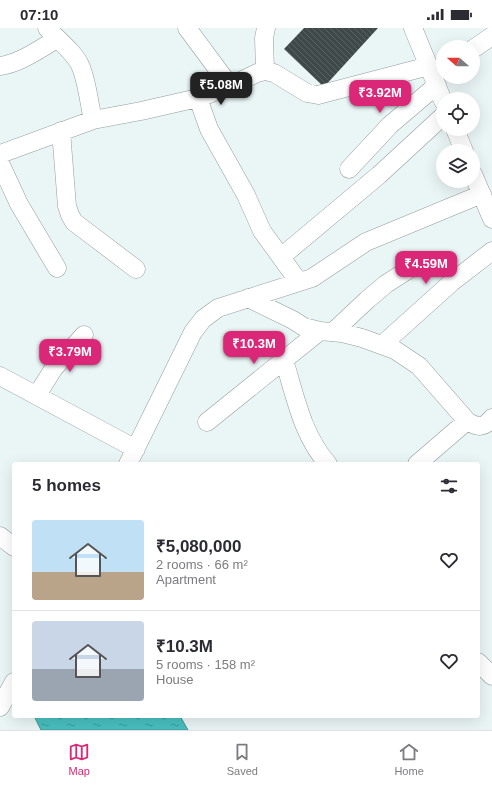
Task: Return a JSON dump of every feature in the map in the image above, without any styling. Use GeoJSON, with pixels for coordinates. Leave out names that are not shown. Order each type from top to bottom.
{"type":"FeatureCollection","features":[{"type":"Feature","properties":{"kind":"street"},"geometry":{"type":"LineString","coordinates":[[187,28],[230,86]]}},
{"type":"Feature","properties":{"kind":"street"},"geometry":{"type":"LineString","coordinates":[[265,71],[264,38],[266,28]]}},
{"type":"Feature","properties":{"kind":"street"},"geometry":{"type":"LineString","coordinates":[[413,28],[436,77]]}},
{"type":"Feature","properties":{"kind":"street"},"geometry":{"type":"LineString","coordinates":[[0,66],[20,60],[52,33],[80,64],[93,120]]}},
{"type":"Feature","properties":{"kind":"street"},"geometry":{"type":"LineString","coordinates":[[480,44],[492,36]]}},
{"type":"Feature","properties":{"kind":"street"},"geometry":{"type":"LineString","coordinates":[[0,154],[93,120],[198,98],[265,71],[274,73],[307,92],[318,95],[436,79]]}},
{"type":"Feature","properties":{"kind":"street"},"geometry":{"type":"LineString","coordinates":[[349,169],[390,125],[436,80]]}},
{"type":"Feature","properties":{"kind":"street"},"geometry":{"type":"LineString","coordinates":[[198,98],[209,129],[239,182],[262,231],[299,282]]}},
{"type":"Feature","properties":{"kind":"street"},"geometry":{"type":"LineString","coordinates":[[281,257],[379,175],[436,122]]}},
{"type":"Feature","properties":{"kind":"street"},"geometry":{"type":"LineString","coordinates":[[61,131],[67,206],[70,215],[74,222],[136,269]]}},
{"type":"Feature","properties":{"kind":"street"},"geometry":{"type":"LineString","coordinates":[[0,163],[19,204],[57,268]]}},
{"type":"Feature","properties":{"kind":"street"},"geometry":{"type":"LineString","coordinates":[[479,188],[492,219]]}},
{"type":"Feature","properties":{"kind":"street"},"geometry":{"type":"LineString","coordinates":[[0,376],[37,396],[133,459],[193,332],[204,319],[218,308],[312,278],[366,242],[482,194]]}},
{"type":"Feature","properties":{"kind":"street"},"geometry":{"type":"LineString","coordinates":[[382,345],[452,282],[492,251]]}},
{"type":"Feature","properties":{"kind":"street"},"geometry":{"type":"LineString","coordinates":[[207,422],[284,360],[326,332],[386,284],[417,264]]}},
{"type":"Feature","properties":{"kind":"street"},"geometry":{"type":"LineString","coordinates":[[248,298],[304,327],[362,338],[395,350],[420,366],[467,421],[479,426],[488,423],[492,418]]}},
{"type":"Feature","properties":{"kind":"street"},"geometry":{"type":"LineString","coordinates":[[37,396],[54,368],[84,335]]}},
{"type":"Feature","properties":{"kind":"street"},"geometry":{"type":"LineString","coordinates":[[284,360],[306,430],[314,445],[327,462]]}},
{"type":"Feature","properties":{"kind":"street"},"geometry":{"type":"LineString","coordinates":[[418,462],[467,421]]}},
{"type":"Feature","properties":{"kind":"street"},"geometry":{"type":"LineString","coordinates":[[0,536],[12,546]]}},
{"type":"Feature","properties":{"kind":"street"},"geometry":{"type":"LineString","coordinates":[[480,664],[492,676]]}},
{"type":"Feature","properties":{"kind":"street"},"geometry":{"type":"LineString","coordinates":[[0,707],[12,686]]}},
{"type":"Feature","properties":{"kind":"water"},"geometry":{"type":"Polygon","coordinates":[[[35,718],[181,718],[188,730],[41,730],[35,718]]]}},
{"type":"Feature","properties":{"kind":"building"},"geometry":{"type":"Polygon","coordinates":[[[304,28],[378,28],[324,87],[284,49],[304,28]]]}}]}
